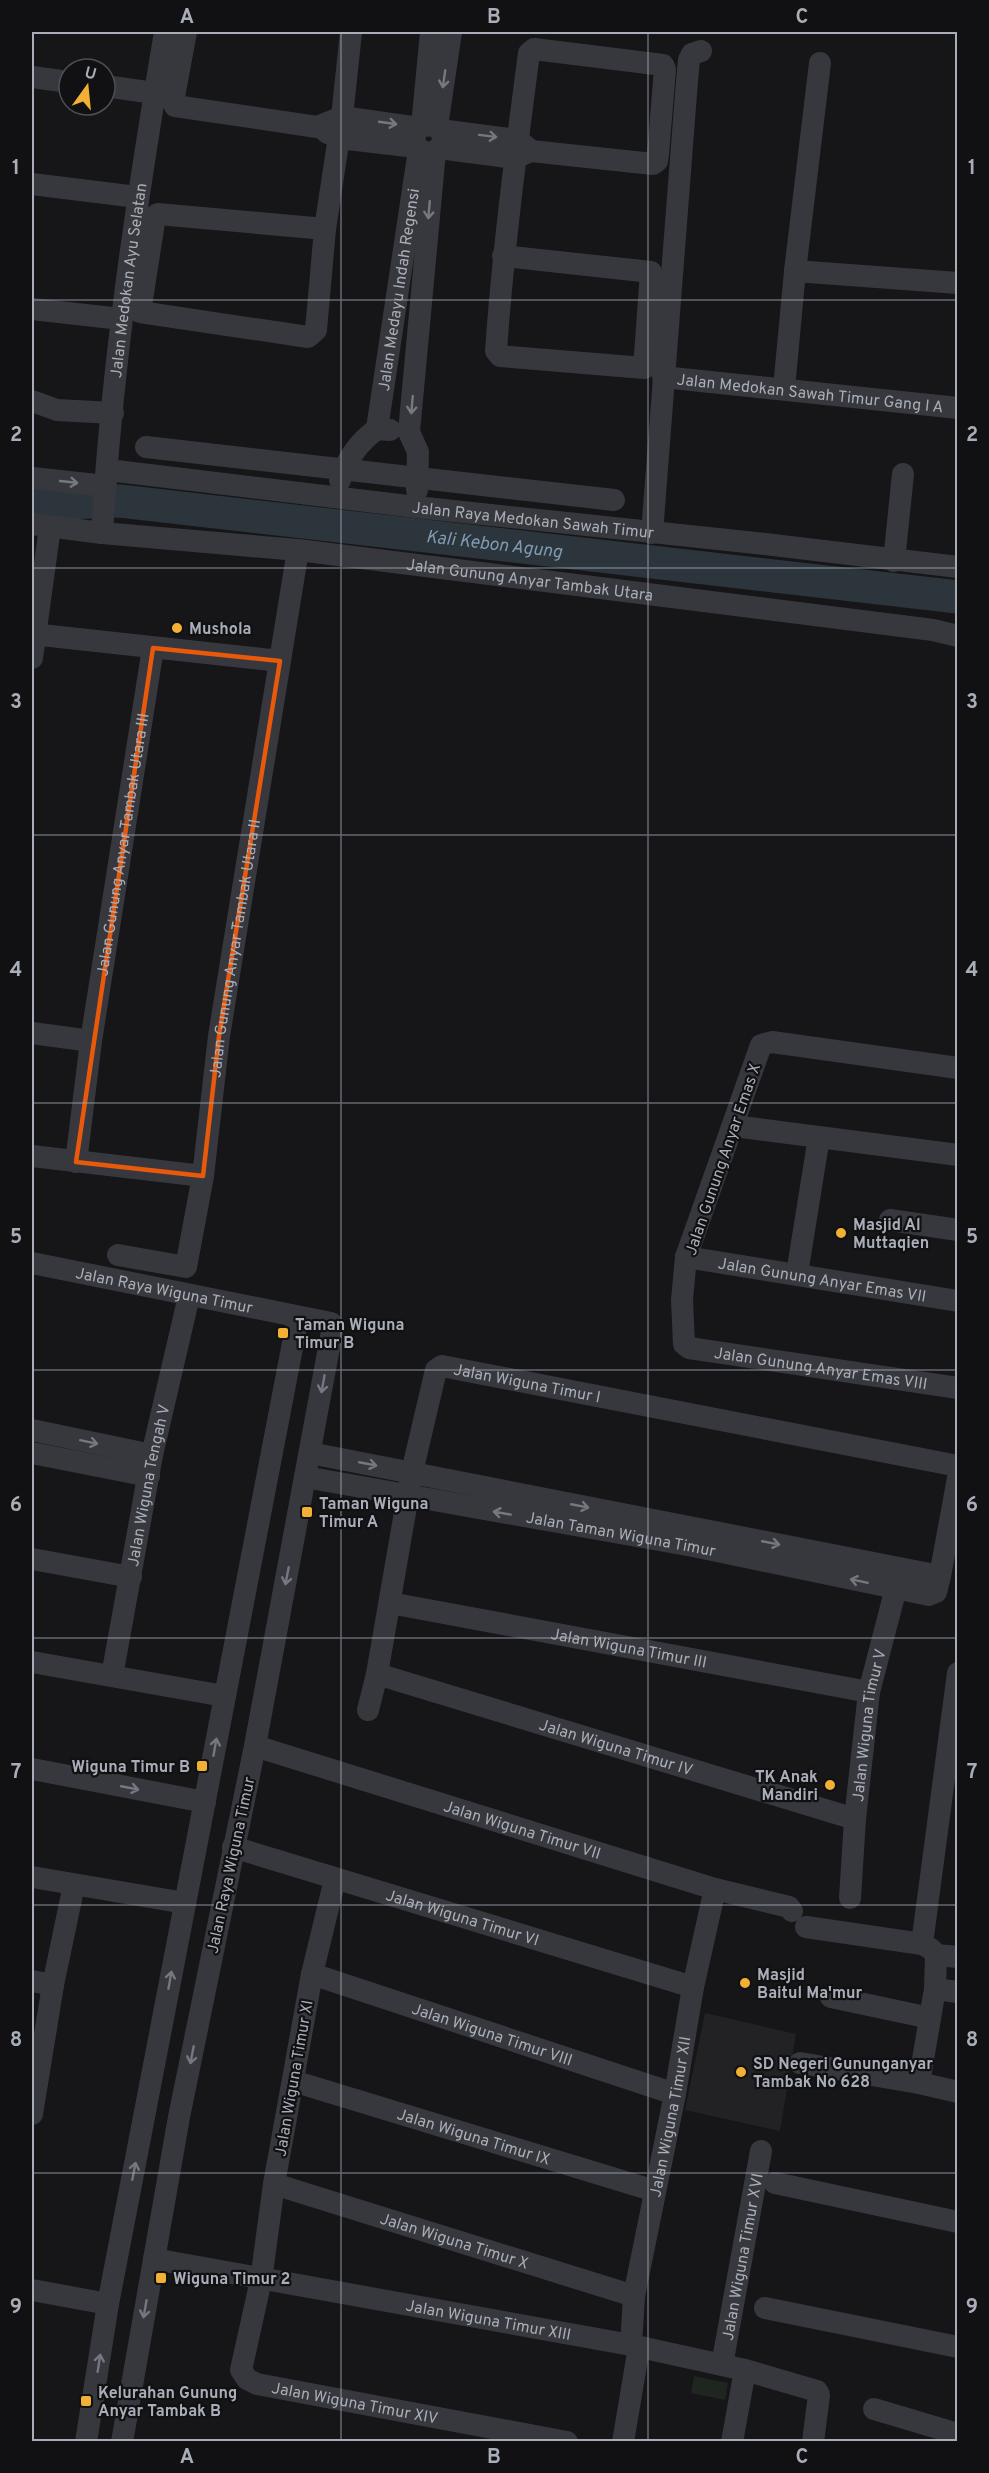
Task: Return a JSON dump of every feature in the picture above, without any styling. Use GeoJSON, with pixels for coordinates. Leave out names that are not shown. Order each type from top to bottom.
{"type":"FeatureCollection","features":[{"type":"Feature","properties":{"kind":"street","name":"Jalan Medokan Ayu Selatan"},"geometry":{"type":"LineString","coordinates":[[103,529],[121,319],[137,197],[165,32]]}},
{"type":"Feature","properties":{"kind":"street"},"geometry":{"type":"LineString","coordinates":[[186,32],[173,102],[175,106],[317,128],[340,127],[521,150],[653,164],[657,161],[658,154],[665,69],[663,65],[531,51],[521,150],[503,256],[497,354],[644,368],[651,272],[503,256]]}},
{"type":"Feature","properties":{"kind":"street"},"geometry":{"type":"LineString","coordinates":[[325,229],[158,214],[155,216],[140,312],[308,337],[316,330],[325,229],[351,32]]}},
{"type":"Feature","properties":{"kind":"street","name":"Jalan Medayu Indah Regensi"},"geometry":{"type":"LineString","coordinates":[[416,507],[418,452],[409,432],[428,139],[430,32]]}},
{"type":"Feature","properties":{"kind":"street","name":"Jalan Medayu Indah Regensi"},"geometry":{"type":"LineString","coordinates":[[377,429],[428,139],[452,32]]}},
{"type":"Feature","properties":{"kind":"street"},"geometry":{"type":"LineString","coordinates":[[652,531],[689,60],[692,54],[701,51]]}},
{"type":"Feature","properties":{"kind":"street"},"geometry":{"type":"LineString","coordinates":[[784,388],[795,271],[820,63]]}},
{"type":"Feature","properties":{"kind":"street"},"geometry":{"type":"LineString","coordinates":[[32,77],[57,80]]}},
{"type":"Feature","properties":{"kind":"street"},"geometry":{"type":"LineString","coordinates":[[117,88],[154,93]]}},
{"type":"Feature","properties":{"kind":"street"},"geometry":{"type":"LineString","coordinates":[[32,184],[137,197]]}},
{"type":"Feature","properties":{"kind":"street"},"geometry":{"type":"LineString","coordinates":[[795,271],[957,283]]}},
{"type":"Feature","properties":{"kind":"street"},"geometry":{"type":"LineString","coordinates":[[32,309],[121,319]]}},
{"type":"Feature","properties":{"kind":"street","name":"Jalan Medokan Sawah Timur Gang I A"},"geometry":{"type":"LineString","coordinates":[[663,376],[957,408]]}},
{"type":"Feature","properties":{"kind":"street"},"geometry":{"type":"LineString","coordinates":[[32,401],[57,410],[113,413]]}},
{"type":"Feature","properties":{"kind":"street"},"geometry":{"type":"LineString","coordinates":[[335,496],[344,468],[358,447],[377,429],[409,432]]}},
{"type":"Feature","properties":{"kind":"street"},"geometry":{"type":"LineString","coordinates":[[146,447],[614,500]]}},
{"type":"Feature","properties":{"kind":"street"},"geometry":{"type":"LineString","coordinates":[[894,561],[903,474]]}},
{"type":"Feature","properties":{"kind":"street","name":"Jalan Raya Medokan Sawah Timur"},"geometry":{"type":"LineString","coordinates":[[32,478],[335,496],[957,567]]}},
{"type":"Feature","properties":{"kind":"street"},"geometry":{"type":"LineString","coordinates":[[32,658],[41,525]]}},
{"type":"Feature","properties":{"kind":"street","name":"Jalan Gunung Anyar Tambak Utara"},"geometry":{"type":"LineString","coordinates":[[41,525],[103,529],[298,550],[921,628],[957,636]]}},
{"type":"Feature","properties":{"kind":"street","name":"Jalan Gunung Anyar Tambak Utara II"},"geometry":{"type":"LineString","coordinates":[[118,1255],[186,1267],[203,1176],[219,1036],[298,550]]}},
{"type":"Feature","properties":{"kind":"street"},"geometry":{"type":"LineString","coordinates":[[34,634],[280,661]]}},
{"type":"Feature","properties":{"kind":"street","name":"Jalan Gunung Anyar Tambak Utara III"},"geometry":{"type":"LineString","coordinates":[[76,1162],[91,1041],[153,648]]}},
{"type":"Feature","properties":{"kind":"street"},"geometry":{"type":"LineString","coordinates":[[32,1033],[91,1041]]}},
{"type":"Feature","properties":{"kind":"street","name":"Jalan Gunung Anyar Emas X"},"geometry":{"type":"LineString","coordinates":[[684,1344],[682,1300],[686,1257],[761,1046],[772,1042],[957,1068]]}},
{"type":"Feature","properties":{"kind":"street"},"geometry":{"type":"LineString","coordinates":[[734,1126],[957,1155]]}},
{"type":"Feature","properties":{"kind":"street"},"geometry":{"type":"LineString","coordinates":[[797,1274],[819,1137]]}},
{"type":"Feature","properties":{"kind":"street"},"geometry":{"type":"LineString","coordinates":[[32,1156],[203,1176]]}},
{"type":"Feature","properties":{"kind":"street"},"geometry":{"type":"LineString","coordinates":[[890,1220],[957,1230]]}},
{"type":"Feature","properties":{"kind":"street","name":"Jalan Gunung Anyar Emas VII"},"geometry":{"type":"LineString","coordinates":[[686,1257],[957,1301]]}},
{"type":"Feature","properties":{"kind":"street","name":"Jalan Raya Wiguna Timur"},"geometry":{"type":"LineString","coordinates":[[32,1263],[331,1323],[333,1326],[255,1746],[179,2117],[122,2442]]}},
{"type":"Feature","properties":{"kind":"street","name":"Jalan Wiguna Tengah V"},"geometry":{"type":"LineString","coordinates":[[112,1676],[151,1466],[189,1296]]}},
{"type":"Feature","properties":{"kind":"street"},"geometry":{"type":"LineString","coordinates":[[86,2442],[108,2304],[298,1317]]}},
{"type":"Feature","properties":{"kind":"street","name":"Jalan Gunung Anyar Emas VIII"},"geometry":{"type":"LineString","coordinates":[[684,1344],[699,1350],[957,1388]]}},
{"type":"Feature","properties":{"kind":"street","name":"Jalan Wiguna Timur I"},"geometry":{"type":"LineString","coordinates":[[368,1710],[377,1674],[412,1472],[436,1370],[442,1366],[953,1465],[957,1471]]}},
{"type":"Feature","properties":{"kind":"street"},"geometry":{"type":"LineString","coordinates":[[32,1430],[151,1466]]}},
{"type":"Feature","properties":{"kind":"street"},"geometry":{"type":"LineString","coordinates":[[32,1453],[151,1466]]}},
{"type":"Feature","properties":{"kind":"street","name":"Jalan Taman Wiguna Timur"},"geometry":{"type":"LineString","coordinates":[[305,1477],[408,1497],[695,1538],[938,1584],[929,1595],[695,1538],[412,1472],[310,1453]]}},
{"type":"Feature","properties":{"kind":"street"},"geometry":{"type":"LineString","coordinates":[[938,1584],[957,1478]]}},
{"type":"Feature","properties":{"kind":"street"},"geometry":{"type":"LineString","coordinates":[[32,1559],[131,1577]]}},
{"type":"Feature","properties":{"kind":"street","name":"Jalan Wiguna Timur V"},"geometry":{"type":"LineString","coordinates":[[850,1898],[855,1819],[869,1692],[896,1588]]}},
{"type":"Feature","properties":{"kind":"street","name":"Jalan Wiguna Timur III"},"geometry":{"type":"LineString","coordinates":[[390,1603],[869,1692]]}},
{"type":"Feature","properties":{"kind":"street"},"geometry":{"type":"LineString","coordinates":[[32,1662],[224,1696]]}},
{"type":"Feature","properties":{"kind":"street"},"geometry":{"type":"LineString","coordinates":[[919,2083],[939,1952],[957,1673]]}},
{"type":"Feature","properties":{"kind":"street","name":"Jalan Wiguna Timur IV"},"geometry":{"type":"LineString","coordinates":[[377,1674],[855,1819]]}},
{"type":"Feature","properties":{"kind":"street","name":"Jalan Wiguna Timur VII"},"geometry":{"type":"LineString","coordinates":[[255,1746],[715,1889],[789,1907],[799,1919],[939,1952]]}},
{"type":"Feature","properties":{"kind":"street"},"geometry":{"type":"LineString","coordinates":[[32,1769],[205,1802]]}},
{"type":"Feature","properties":{"kind":"street","name":"Jalan Wiguna Timur VI"},"geometry":{"type":"LineString","coordinates":[[233,1847],[693,1987]]}},
{"type":"Feature","properties":{"kind":"street"},"geometry":{"type":"LineString","coordinates":[[32,1877],[184,1903]]}},
{"type":"Feature","properties":{"kind":"street","name":"Jalan Wiguna Timur XI"},"geometry":{"type":"LineString","coordinates":[[261,2280],[274,2184],[312,1974],[335,1879]]}},
{"type":"Feature","properties":{"kind":"street"},"geometry":{"type":"LineString","coordinates":[[32,2114],[42,1983],[74,1885]]}},
{"type":"Feature","properties":{"kind":"street","name":"Jalan Wiguna Timur XII"},"geometry":{"type":"LineString","coordinates":[[623,2442],[635,2346],[634,2296],[675,2094],[693,1987],[715,1889]]}},
{"type":"Feature","properties":{"kind":"street","name":"Jalan Wiguna Timur VIII"},"geometry":{"type":"LineString","coordinates":[[312,1974],[675,2094]]}},
{"type":"Feature","properties":{"kind":"street"},"geometry":{"type":"LineString","coordinates":[[935,1989],[957,1992]]}},
{"type":"Feature","properties":{"kind":"street"},"geometry":{"type":"LineString","coordinates":[[831,1997],[930,2018]]}},
{"type":"Feature","properties":{"kind":"street"},"geometry":{"type":"LineString","coordinates":[[800,2063],[919,2083],[957,2092]]}},
{"type":"Feature","properties":{"kind":"street","name":"Jalan Wiguna Timur IX"},"geometry":{"type":"LineString","coordinates":[[293,2081],[655,2191]]}},
{"type":"Feature","properties":{"kind":"street"},"geometry":{"type":"LineString","coordinates":[[147,2110],[179,2117]]}},
{"type":"Feature","properties":{"kind":"street","name":"Jalan Wiguna Timur XVI"},"geometry":{"type":"LineString","coordinates":[[722,2365],[761,2151]]}},
{"type":"Feature","properties":{"kind":"street"},"geometry":{"type":"LineString","coordinates":[[775,2183],[957,2222]]}},
{"type":"Feature","properties":{"kind":"street","name":"Jalan Wiguna Timur X"},"geometry":{"type":"LineString","coordinates":[[274,2184],[634,2296]]}},
{"type":"Feature","properties":{"kind":"street","name":"Jalan Wiguna Timur XIII"},"geometry":{"type":"LineString","coordinates":[[154,2259],[635,2346],[745,2370],[813,2389],[819,2395],[813,2442]]}},
{"type":"Feature","properties":{"kind":"street","name":"Jalan Wiguna Timur XIV"},"geometry":{"type":"LineString","coordinates":[[261,2280],[241,2370],[247,2379],[257,2384],[567,2442]]}},
{"type":"Feature","properties":{"kind":"street"},"geometry":{"type":"LineString","coordinates":[[32,2290],[108,2304]]}},
{"type":"Feature","properties":{"kind":"street"},"geometry":{"type":"LineString","coordinates":[[765,2308],[957,2347]]}},
{"type":"Feature","properties":{"kind":"street"},"geometry":{"type":"LineString","coordinates":[[732,2442],[745,2370]]}},
{"type":"Feature","properties":{"kind":"street"},"geometry":{"type":"LineString","coordinates":[[873,2409],[957,2433]]}},
{"type":"Feature","properties":{"kind":"highlighted area"},"geometry":{"type":"Polygon","coordinates":[[[153,648],[280,661],[219,1036],[203,1176],[76,1162],[153,648]]]}},
{"type":"Feature","properties":{"kind":"shaded area","name":"SD Negeri Gununganyar Tambak No 628"},"geometry":{"type":"Polygon","coordinates":[[[705,2013],[796,2034],[780,2131],[685,2110],[705,2013]]]}},
{"type":"Feature","properties":{"kind":"shaded area"},"geometry":{"type":"Polygon","coordinates":[[[694,2376],[728,2383],[725,2400],[691,2393],[694,2376]]]}},
{"type":"Feature","properties":{"kind":"waterway","name":"Kali Kebon Agung"},"geometry":{"type":"LineString","coordinates":[[32,498],[67,503],[120,501],[958,597]]}},
{"type":"Feature","properties":{"kind":"place","name":"Mushola"},"geometry":{"type":"Point","coordinates":[177,628]}},
{"type":"Feature","properties":{"kind":"place","name":"Masjid Al Muttaqien"},"geometry":{"type":"Point","coordinates":[841,1233]}},
{"type":"Feature","properties":{"kind":"place","name":"Taman Wiguna Timur B"},"geometry":{"type":"Point","coordinates":[283,1333]}},
{"type":"Feature","properties":{"kind":"place","name":"Taman Wiguna Timur A"},"geometry":{"type":"Point","coordinates":[307,1512]}},
{"type":"Feature","properties":{"kind":"place","name":"Wiguna Timur B"},"geometry":{"type":"Point","coordinates":[202,1766]}},
{"type":"Feature","properties":{"kind":"place","name":"TK Anak Mandiri"},"geometry":{"type":"Point","coordinates":[830,1785]}},
{"type":"Feature","properties":{"kind":"place","name":"Masjid Baitul Ma'mur"},"geometry":{"type":"Point","coordinates":[745,1983]}},
{"type":"Feature","properties":{"kind":"place","name":"SD Negeri Gununganyar Tambak No 628"},"geometry":{"type":"Point","coordinates":[741,2072]}},
{"type":"Feature","properties":{"kind":"place","name":"Wiguna Timur 2"},"geometry":{"type":"Point","coordinates":[161,2278]}},
{"type":"Feature","properties":{"kind":"place","name":"Kelurahan Gunung Anyar Tambak B"},"geometry":{"type":"Point","coordinates":[86,2401]}}]}
